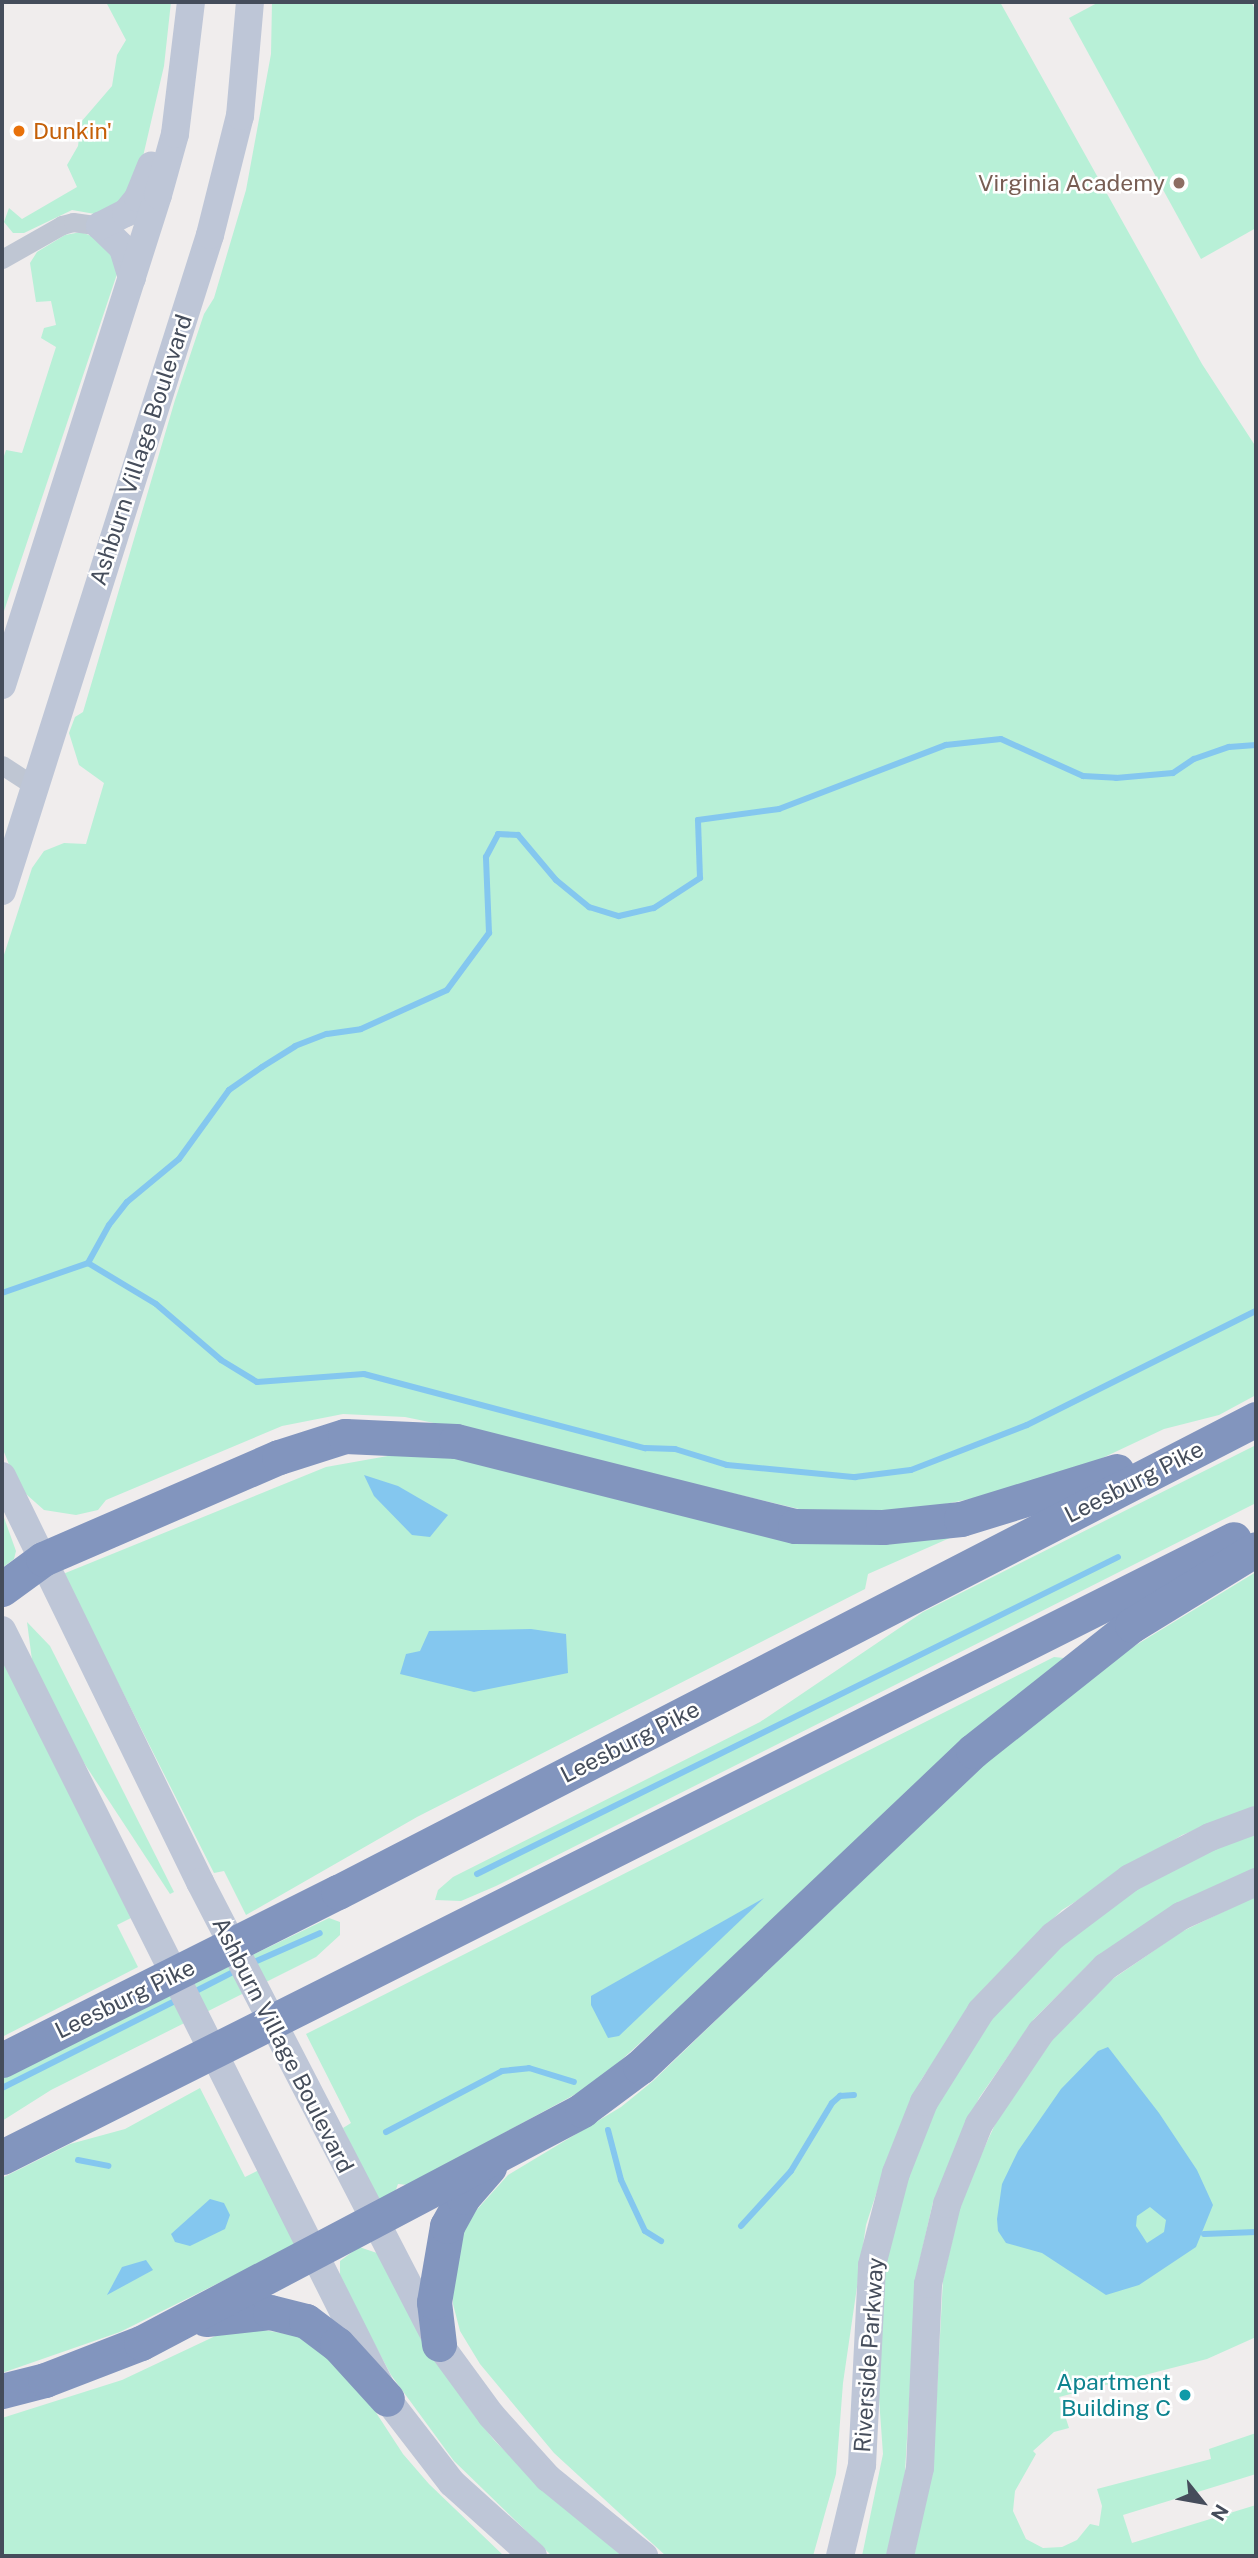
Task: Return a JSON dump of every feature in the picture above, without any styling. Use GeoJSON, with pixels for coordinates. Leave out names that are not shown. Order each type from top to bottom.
{"type":"FeatureCollection","features":[{"type":"Feature","properties":{"kind":"highway"},"geometry":{"type":"LineString","coordinates":[[2,1589],[43,1559],[278,1457],[345,1436],[456,1441],[795,1526],[883,1527],[961,1519],[1093,1481],[1256,1417]]}},
{"type":"Feature","properties":{"kind":"highway","name":"Leesburg Pike"},"geometry":{"type":"LineString","coordinates":[[2,2060],[350,1887],[1256,1417]]}},
{"type":"Feature","properties":{"kind":"highway"},"geometry":{"type":"LineString","coordinates":[[2,2157],[1256,1528]]}},
{"type":"Feature","properties":{"kind":"highway"},"geometry":{"type":"LineString","coordinates":[[2,2391],[95,2362],[178,2324],[495,2159],[582,2110],[640,2067],[973,1751],[1132,1625],[1256,1549]]}},
{"type":"Feature","properties":{"kind":"highway"},"geometry":{"type":"LineString","coordinates":[[439,2344],[434,2302],[447,2226],[463,2197],[495,2159]]}},
{"type":"Feature","properties":{"kind":"highway"},"geometry":{"type":"LineString","coordinates":[[178,2324],[259,2312],[306,2321],[337,2344],[387,2399]]}},
{"type":"Feature","properties":{"kind":"main road"},"geometry":{"type":"LineString","coordinates":[[2,685],[167,163],[182,89],[191,2]]}},
{"type":"Feature","properties":{"kind":"main road","name":"Ashburn Village Boulevard"},"geometry":{"type":"LineString","coordinates":[[2,891],[210,235],[240,116],[250,2]]}},
{"type":"Feature","properties":{"kind":"main road"},"geometry":{"type":"LineString","coordinates":[[132,278],[123,248],[100,226],[126,213],[138,198],[182,89]]}},
{"type":"Feature","properties":{"kind":"main road","name":"Ashburn Village Boulevard"},"geometry":{"type":"LineString","coordinates":[[2,1476],[200,1882],[373,2222],[439,2344],[491,2415],[548,2478],[644,2556]]}},
{"type":"Feature","properties":{"kind":"main road"},"geometry":{"type":"LineString","coordinates":[[2,1630],[272,2164],[387,2399],[452,2483],[533,2556]]}},
{"type":"Feature","properties":{"kind":"main road","name":"Riverside Parkway"},"geometry":{"type":"LineString","coordinates":[[840,2556],[862,2465],[872,2265],[896,2173],[924,2102],[981,2011],[1053,1936],[1130,1878],[1210,1837],[1256,1820]]}},
{"type":"Feature","properties":{"kind":"main road"},"geometry":{"type":"LineString","coordinates":[[900,2556],[920,2469],[928,2284],[947,2204],[979,2124],[1041,2032],[1105,1967],[1181,1916],[1256,1882]]}},
{"type":"Feature","properties":{"kind":"street"},"geometry":{"type":"LineString","coordinates":[[2,259],[62,225],[73,222],[100,226]]}},
{"type":"Feature","properties":{"kind":"street"},"geometry":{"type":"LineString","coordinates":[[2,765],[34,786]]}},
{"type":"Feature","properties":{"kind":"street"},"geometry":{"type":"LineString","coordinates":[[2,782],[34,786]]}},
{"type":"Feature","properties":{"kind":"green space"},"geometry":{"type":"Polygon","coordinates":[[[106,2],[171,2],[164,66],[135,191],[126,203],[95,214],[72,210],[24,233],[13,233],[4,222],[9,208],[22,219],[77,187],[67,165],[78,146],[81,122],[112,86],[117,55],[126,40],[106,2]]]}},
{"type":"Feature","properties":{"kind":"green space"},"geometry":{"type":"Polygon","coordinates":[[[272,2],[1000,2],[1202,364],[1256,447],[1256,1395],[1219,1415],[1164,1429],[1096,1461],[979,1497],[912,1511],[816,1513],[463,1429],[405,1417],[343,1414],[282,1426],[106,1500],[98,1510],[76,1515],[44,1510],[18,1487],[2,1447],[2,961],[32,868],[44,851],[64,843],[86,844],[104,783],[79,765],[69,733],[75,717],[83,712],[175,400],[204,314],[214,298],[246,190],[271,54],[272,2]]]}},
{"type":"Feature","properties":{"kind":"green space"},"geometry":{"type":"Polygon","coordinates":[[[1099,2],[1251,2],[1256,11],[1256,228],[1201,259],[1069,18],[1099,2]]]}},
{"type":"Feature","properties":{"kind":"green space"},"geometry":{"type":"Polygon","coordinates":[[[81,232],[112,244],[117,274],[2,617],[2,462],[6,450],[22,453],[56,347],[41,338],[44,328],[56,325],[51,301],[36,302],[30,263],[37,252],[65,235],[81,232]]]}},
{"type":"Feature","properties":{"kind":"green space"},"geometry":{"type":"Polygon","coordinates":[[[1256,1445],[1256,1503],[496,1886],[461,1901],[435,1900],[438,1890],[453,1877],[760,1722],[923,1612],[1256,1445]]]}},
{"type":"Feature","properties":{"kind":"green space"},"geometry":{"type":"Polygon","coordinates":[[[399,1454],[456,1456],[952,1537],[868,1574],[865,1589],[417,1817],[246,1915],[224,1871],[214,1873],[63,1574],[326,1467],[399,1454]]]}},
{"type":"Feature","properties":{"kind":"green space"},"geometry":{"type":"Polygon","coordinates":[[[2,1512],[16,1551],[14,1559],[2,1568],[2,1512]]]}},
{"type":"Feature","properties":{"kind":"green space"},"geometry":{"type":"Polygon","coordinates":[[[1256,1572],[1256,1807],[1182,1835],[1062,1910],[987,1985],[921,2080],[889,2154],[866,2225],[843,2383],[836,2474],[813,2556],[666,2556],[554,2453],[480,2364],[460,2331],[453,2304],[451,2254],[473,2214],[508,2175],[621,2107],[653,2081],[977,1768],[1118,1656],[1256,1572]]]}},
{"type":"Feature","properties":{"kind":"green space"},"geometry":{"type":"Polygon","coordinates":[[[27,1622],[50,1646],[174,1892],[170,1894],[67,1737],[32,1660],[27,1622]]]}},
{"type":"Feature","properties":{"kind":"green space"},"geometry":{"type":"Polygon","coordinates":[[[1054,1657],[1064,1658],[596,2083],[408,2185],[398,2184],[395,2192],[378,2201],[343,2128],[351,2123],[306,2034],[1054,1657]]]}},
{"type":"Feature","properties":{"kind":"green space"},"geometry":{"type":"Polygon","coordinates":[[[2,1658],[133,1917],[117,1925],[138,1967],[2,2037],[2,1658]]]}},
{"type":"Feature","properties":{"kind":"green space"},"geometry":{"type":"Polygon","coordinates":[[[1256,1834],[1256,1869],[1090,1963],[1034,2019],[979,2098],[933,2202],[917,2272],[904,2488],[888,2556],[862,2556],[883,2454],[876,2357],[883,2272],[903,2184],[938,2101],[997,2009],[1052,1952],[1122,1897],[1193,1857],[1256,1834]]]}},
{"type":"Feature","properties":{"kind":"green space"},"geometry":{"type":"Polygon","coordinates":[[[1256,1896],[1256,2337],[1207,2359],[1059,2397],[1069,2428],[1054,2432],[1033,2451],[1036,2454],[1015,2491],[1013,2511],[1026,2539],[1043,2548],[1062,2547],[1077,2540],[1090,2524],[1099,2526],[1102,2506],[1097,2489],[1211,2459],[1209,2449],[1256,2433],[1256,2474],[1123,2515],[1132,2543],[1256,2505],[1256,2556],[914,2556],[933,2465],[943,2280],[963,2194],[1004,2105],[1036,2057],[1107,1983],[1181,1932],[1256,1896]]]}},
{"type":"Feature","properties":{"kind":"green space"},"geometry":{"type":"Polygon","coordinates":[[[329,1918],[340,1922],[340,1935],[316,1957],[51,2090],[2,2121],[2,2076],[329,1918]]]}},
{"type":"Feature","properties":{"kind":"green space"},"geometry":{"type":"Polygon","coordinates":[[[200,2088],[245,2177],[259,2170],[297,2244],[120,2332],[2,2373],[2,2178],[70,2144],[125,2129],[200,2088]]]}},
{"type":"Feature","properties":{"kind":"green space"},"geometry":{"type":"Polygon","coordinates":[[[359,2247],[377,2253],[468,2407],[494,2440],[540,2487],[624,2556],[552,2556],[454,2461],[391,2375],[340,2279],[340,2261],[359,2247]]]}},
{"type":"Feature","properties":{"kind":"green space"},"geometry":{"type":"Polygon","coordinates":[[[258,2329],[310,2338],[360,2388],[403,2454],[429,2484],[504,2556],[2,2556],[2,2418],[122,2380],[226,2331],[258,2329]]]}},
{"type":"Feature","properties":{"kind":"water"},"geometry":{"type":"Polygon","coordinates":[[[364,1475],[398,1486],[448,1515],[430,1537],[412,1535],[374,1496],[364,1475]]]}},
{"type":"Feature","properties":{"kind":"water"},"geometry":{"type":"Polygon","coordinates":[[[531,1629],[566,1634],[568,1673],[474,1692],[400,1674],[406,1654],[420,1651],[429,1631],[531,1629]]]}},
{"type":"Feature","properties":{"kind":"water"},"geometry":{"type":"Polygon","coordinates":[[[764,1898],[619,2036],[608,2038],[591,2005],[591,1996],[764,1898]]]}},
{"type":"Feature","properties":{"kind":"water"},"geometry":{"type":"Polygon","coordinates":[[[1108,2047],[1159,2113],[1197,2170],[1213,2205],[1196,2247],[1139,2285],[1106,2295],[1042,2253],[1006,2243],[998,2231],[997,2219],[1002,2184],[1018,2151],[1061,2089],[1098,2051],[1108,2047]],[[1150,2207],[1137,2216],[1136,2226],[1147,2243],[1164,2232],[1166,2220],[1150,2207]]]}},
{"type":"Feature","properties":{"kind":"water"},"geometry":{"type":"Polygon","coordinates":[[[210,2199],[224,2203],[230,2215],[225,2229],[190,2246],[175,2242],[171,2234],[210,2199]]]}},
{"type":"Feature","properties":{"kind":"water"},"geometry":{"type":"Polygon","coordinates":[[[146,2260],[153,2270],[107,2295],[122,2267],[146,2260]]]}},
{"type":"Feature","properties":{"kind":"waterway"},"geometry":{"type":"LineString","coordinates":[[2,1293],[88,1263],[109,1225],[127,1202],[179,1159],[229,1090],[262,1067],[295,1046],[327,1034],[361,1029],[447,990],[489,933],[486,857],[498,834],[518,835],[556,880],[589,907],[619,916],[654,908],[700,878],[698,820],[779,809],[946,745],[1001,739],[1083,776],[1116,778],[1173,773],[1194,759],[1229,747],[1256,745]]}},
{"type":"Feature","properties":{"kind":"waterway"},"geometry":{"type":"LineString","coordinates":[[88,1263],[156,1304],[221,1360],[257,1382],[364,1374],[645,1448],[675,1449],[727,1465],[855,1477],[911,1470],[1027,1425],[1256,1311]]}},
{"type":"Feature","properties":{"kind":"waterway"},"geometry":{"type":"LineString","coordinates":[[477,1874],[1118,1557]]}},
{"type":"Feature","properties":{"kind":"waterway"},"geometry":{"type":"LineString","coordinates":[[252,1963],[320,1933]]}},
{"type":"Feature","properties":{"kind":"waterway"},"geometry":{"type":"LineString","coordinates":[[192,1993],[239,1969]]}},
{"type":"Feature","properties":{"kind":"waterway"},"geometry":{"type":"LineString","coordinates":[[2,2088],[179,1999]]}},
{"type":"Feature","properties":{"kind":"waterway"},"geometry":{"type":"LineString","coordinates":[[386,2132],[502,2071],[529,2068],[574,2082]]}},
{"type":"Feature","properties":{"kind":"waterway"},"geometry":{"type":"LineString","coordinates":[[741,2226],[791,2171],[832,2103],[840,2096],[854,2095]]}},
{"type":"Feature","properties":{"kind":"waterway"},"geometry":{"type":"LineString","coordinates":[[608,2130],[621,2180],[645,2231],[661,2241]]}},
{"type":"Feature","properties":{"kind":"waterway"},"geometry":{"type":"LineString","coordinates":[[78,2160],[108,2166]]}},
{"type":"Feature","properties":{"kind":"waterway"},"geometry":{"type":"LineString","coordinates":[[1204,2234],[1256,2232]]}},
{"type":"Feature","properties":{"kind":"place","name":"Dunkin'"},"geometry":{"type":"Point","coordinates":[19,131]}},
{"type":"Feature","properties":{"kind":"place","name":"Virginia Academy"},"geometry":{"type":"Point","coordinates":[1179,183]}},
{"type":"Feature","properties":{"kind":"place","name":"Apartment Building C"},"geometry":{"type":"Point","coordinates":[1185,2395]}}]}
